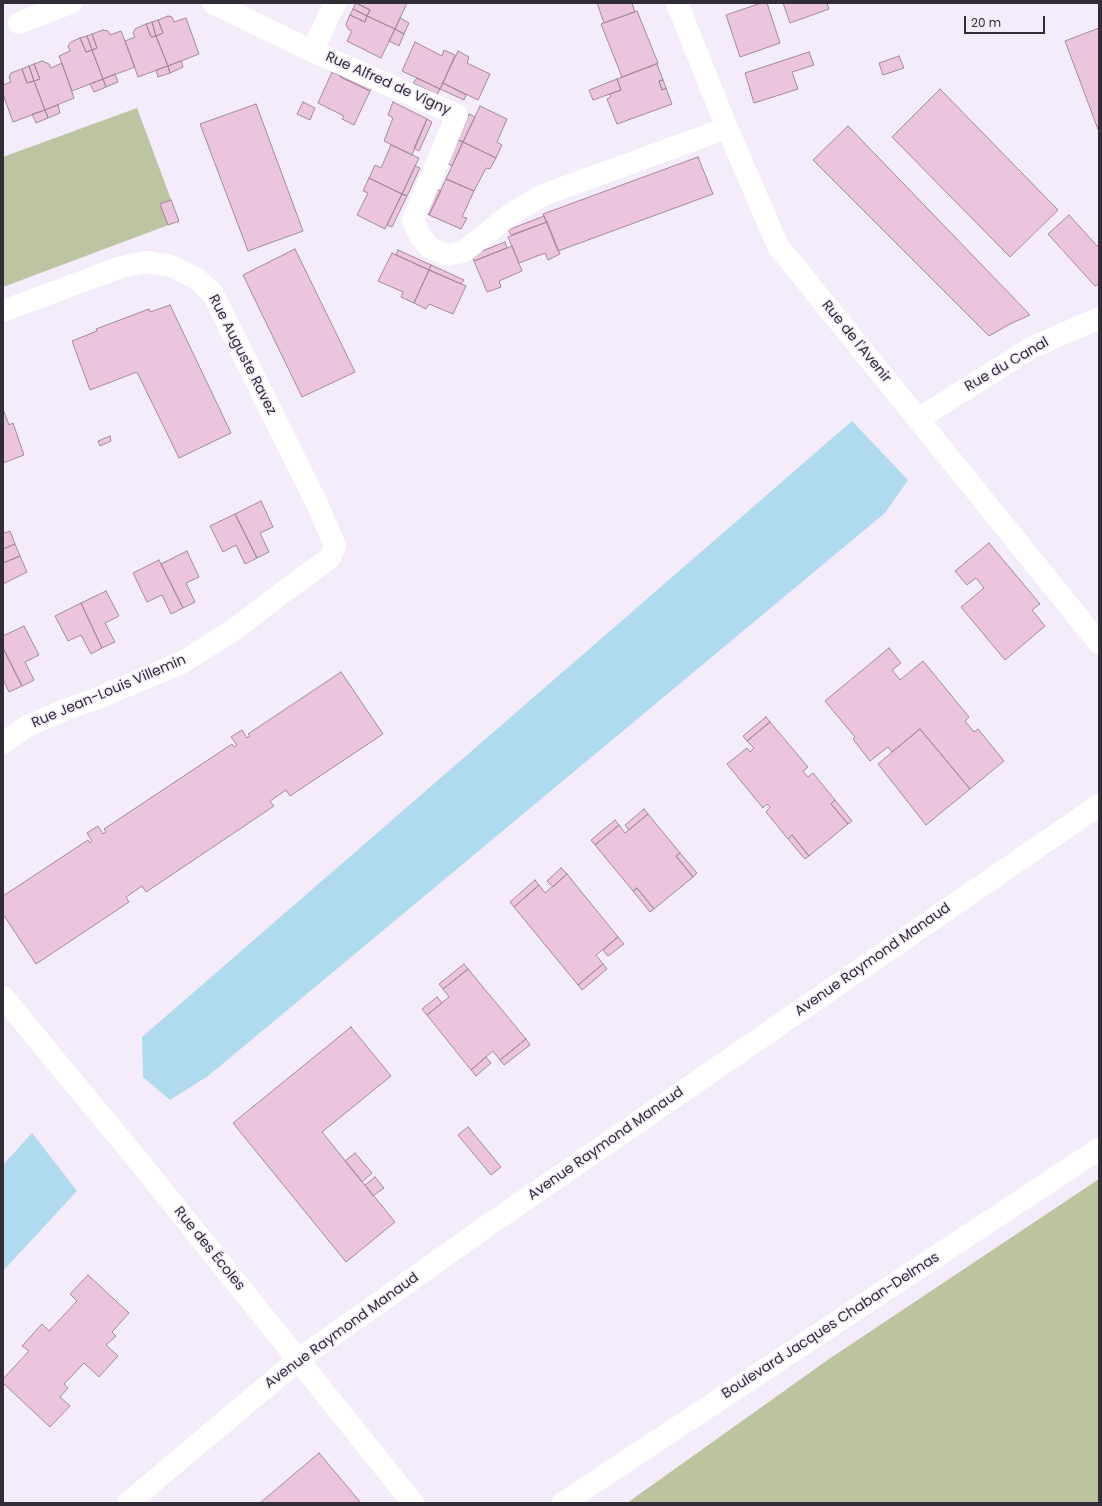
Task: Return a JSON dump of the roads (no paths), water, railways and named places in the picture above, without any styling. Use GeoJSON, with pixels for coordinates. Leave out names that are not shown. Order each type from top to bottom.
{"type":"FeatureCollection","features":[{"type":"Feature","properties":{"kind":"street"},"geometry":{"type":"LineString","coordinates":[[19,23],[71,3]]}},
{"type":"Feature","properties":{"kind":"street","name":"Rue Alfred de Vigny"},"geometry":{"type":"LineString","coordinates":[[213,3],[312,51],[457,115],[413,220],[419,234],[429,247],[446,255],[463,252],[510,215],[543,195],[727,128]]}},
{"type":"Feature","properties":{"kind":"street"},"geometry":{"type":"LineString","coordinates":[[312,51],[335,3]]}},
{"type":"Feature","properties":{"kind":"street","name":"Rue de l'Avenir"},"geometry":{"type":"LineString","coordinates":[[677,3],[727,128],[778,246],[1099,643]]}},
{"type":"Feature","properties":{"kind":"street","name":"Rue Auguste Ravez"},"geometry":{"type":"LineString","coordinates":[[3,311],[121,267],[147,262],[171,266],[197,279],[213,294],[331,534]]}},
{"type":"Feature","properties":{"kind":"street","name":"Rue du Canal"},"geometry":{"type":"LineString","coordinates":[[918,419],[1033,347],[1099,318]]}},
{"type":"Feature","properties":{"kind":"street","name":"Rue Jean-Louis Villemin"},"geometry":{"type":"LineString","coordinates":[[3,743],[26,728],[68,709],[183,662],[238,627],[330,558],[335,546],[331,534]]}},
{"type":"Feature","properties":{"kind":"street","name":"Avenue Raymond Manaud"},"geometry":{"type":"LineString","coordinates":[[128,1503],[298,1360],[483,1229],[1099,805]]}},
{"type":"Feature","properties":{"kind":"street","name":"Rue des Écoles"},"geometry":{"type":"LineString","coordinates":[[3,997],[142,1164],[414,1503]]}},
{"type":"Feature","properties":{"kind":"street","name":"Boulevard Jacques Chaban-Delmas"},"geometry":{"type":"LineString","coordinates":[[563,1503],[1099,1149]]}},
{"type":"Feature","properties":{"kind":"water"},"geometry":{"type":"Polygon","coordinates":[[[852,421],[908,480],[885,513],[208,1076],[170,1100],[143,1077],[142,1037],[852,421]]]}},
{"type":"Feature","properties":{"kind":"water"},"geometry":{"type":"Polygon","coordinates":[[[32,1133],[77,1191],[3,1271],[3,1165],[32,1133]]]}}]}
